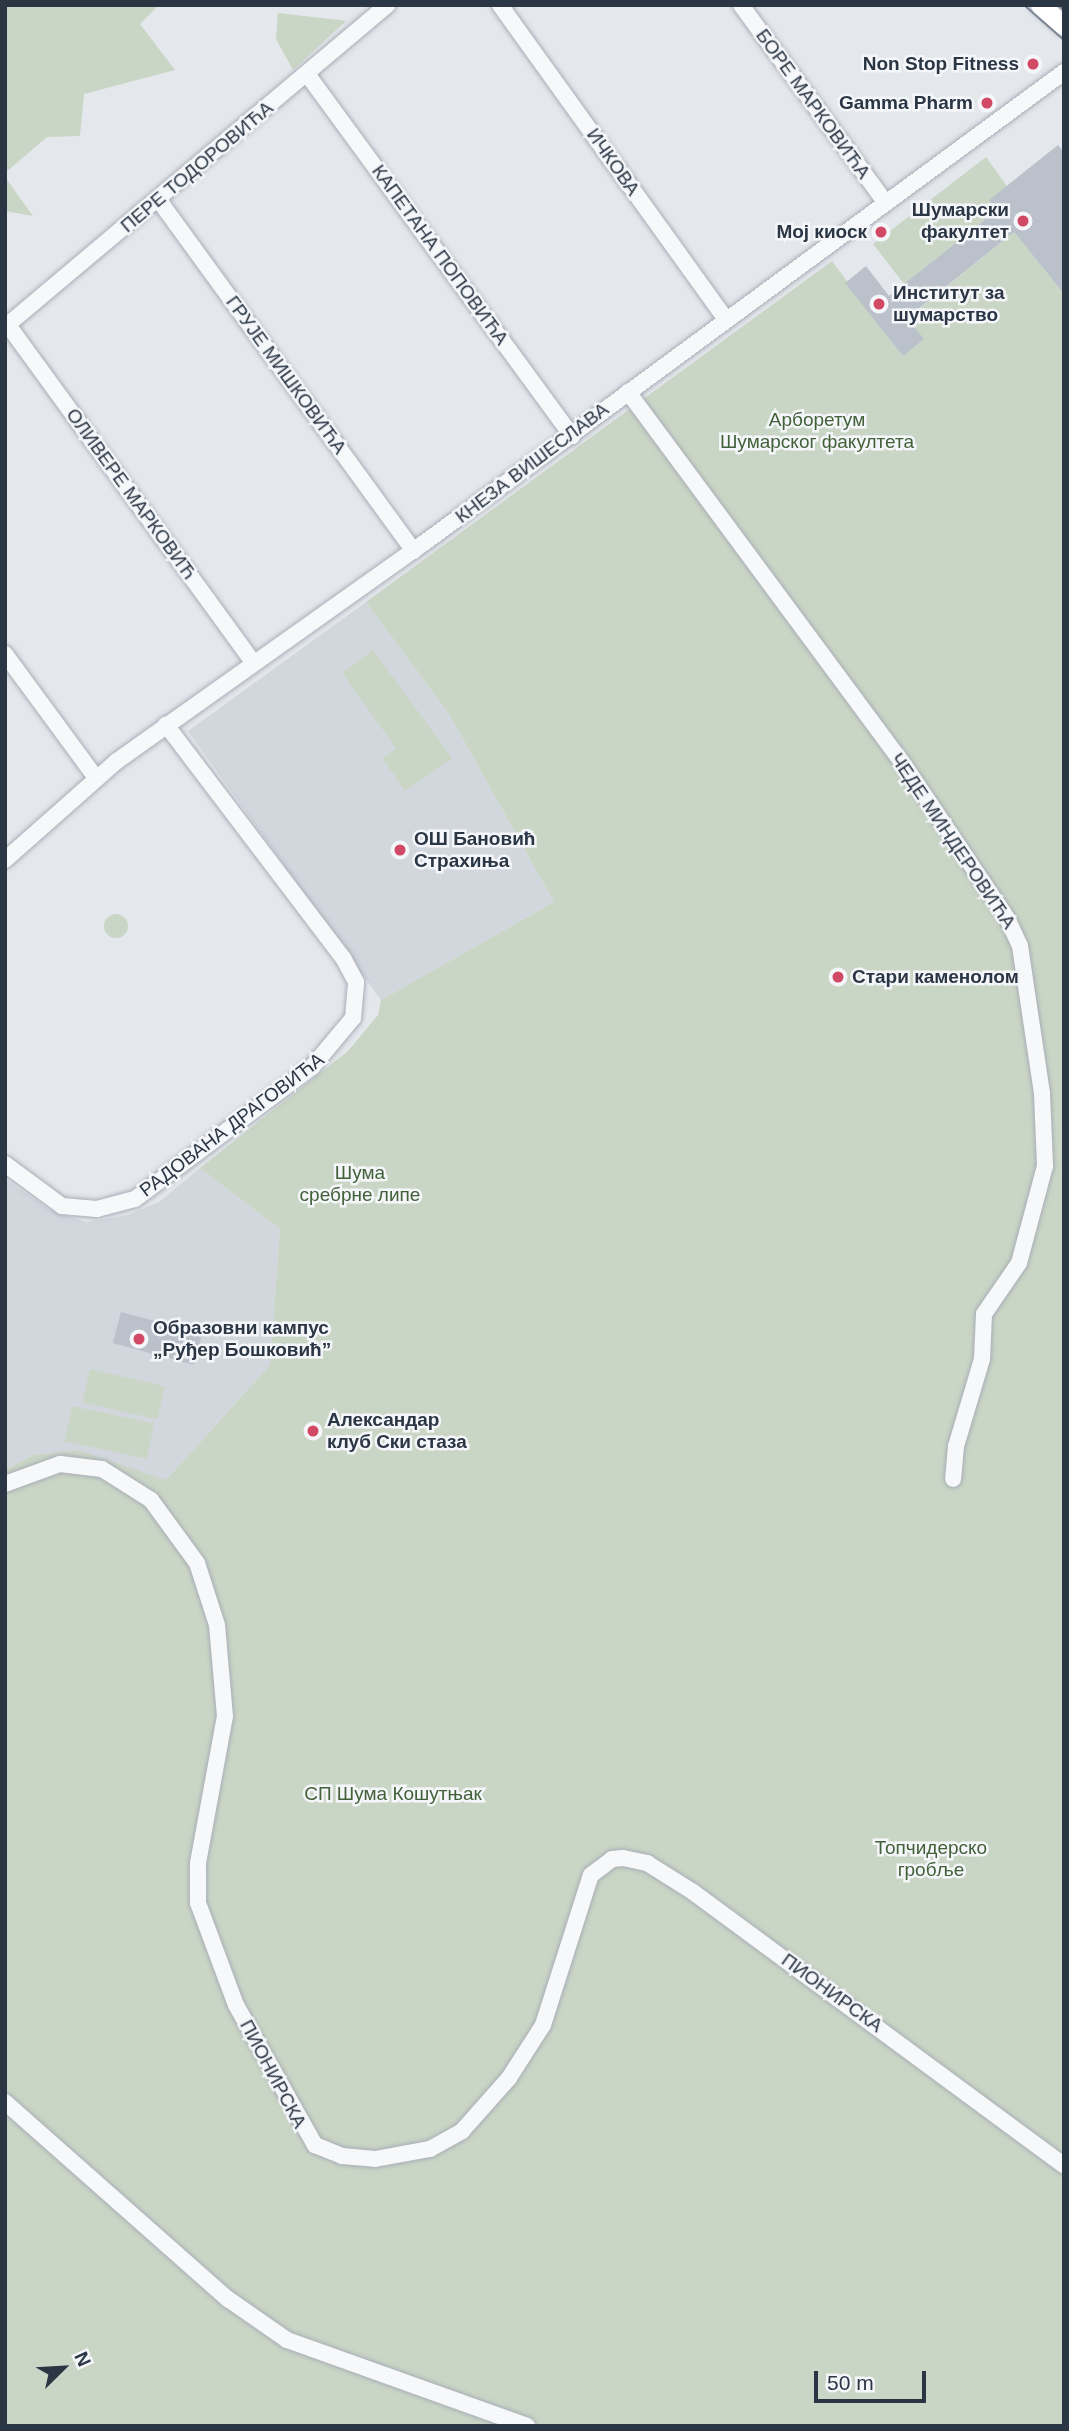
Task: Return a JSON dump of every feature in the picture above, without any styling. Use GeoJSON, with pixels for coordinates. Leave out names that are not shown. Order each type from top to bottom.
{"type":"FeatureCollection","features":[{"type":"Feature","properties":{"kind":"main road"},"geometry":{"type":"LineString","coordinates":[[1040,5],[1064,26]]}},
{"type":"Feature","properties":{"kind":"street","name":"ПЕРЕ ТОДОРОВИЋА"},"geometry":{"type":"LineString","coordinates":[[7,326],[387,5]]}},
{"type":"Feature","properties":{"kind":"street","name":"ИЧКОВА"},"geometry":{"type":"LineString","coordinates":[[500,5],[726,319]]}},
{"type":"Feature","properties":{"kind":"street","name":"БОРЕ МАРКОВИЋА"},"geometry":{"type":"LineString","coordinates":[[741,5],[886,203]]}},
{"type":"Feature","properties":{"kind":"street","name":"КНЕЗА ВИШЕСЛАВА"},"geometry":{"type":"LineString","coordinates":[[5,860],[96,778],[166,725],[414,551],[1064,72]]}},
{"type":"Feature","properties":{"kind":"street","name":"КАПЕТАНА ПОПОВИЋА"},"geometry":{"type":"LineString","coordinates":[[307,74],[572,436]]}},
{"type":"Feature","properties":{"kind":"street","name":"ГРУЈЕ МИШКОВИЋА"},"geometry":{"type":"LineString","coordinates":[[158,199],[414,551]]}},
{"type":"Feature","properties":{"kind":"street","name":"ОЛИВЕРЕ МАРКОВИЋ"},"geometry":{"type":"LineString","coordinates":[[7,326],[254,663]]}},
{"type":"Feature","properties":{"kind":"street","name":"ЧЕДЕ МИНДЕРОВИЋА"},"geometry":{"type":"LineString","coordinates":[[628,392],[872,721],[1007,918],[1020,946],[1042,1094],[1045,1166],[1019,1263],[984,1314],[982,1359],[956,1446],[953,1479]]}},
{"type":"Feature","properties":{"kind":"street"},"geometry":{"type":"LineString","coordinates":[[5,654],[96,778]]}},
{"type":"Feature","properties":{"kind":"street","name":"РАДОВАНА ДРАГОВИЋА"},"geometry":{"type":"LineString","coordinates":[[5,1164],[62,1206],[97,1209],[135,1199],[312,1067],[353,1018],[356,982],[344,958],[166,725]]}},
{"type":"Feature","properties":{"kind":"street","name":"ПИОНИРСКА"},"geometry":{"type":"LineString","coordinates":[[5,1485],[60,1464],[102,1469],[150,1500],[197,1563],[217,1625],[225,1716],[198,1863],[198,1903],[236,2005],[315,2145],[342,2156],[375,2159],[430,2149],[462,2131],[509,2078],[543,2025],[591,1875],[611,1858],[623,1858],[647,1863],[693,1892],[1064,2166]]}},
{"type":"Feature","properties":{"kind":"street"},"geometry":{"type":"LineString","coordinates":[[5,2102],[228,2299],[287,2340],[527,2426]]}},
{"type":"Feature","properties":{"kind":"shaded area","name":"ОШ Бановић Страхиња"},"geometry":{"type":"Polygon","coordinates":[[[366,602],[449,714],[554,902],[381,1000],[188,731],[366,602]]]}},
{"type":"Feature","properties":{"kind":"shaded area","name":"Образовни кампус „Руђер Бошковић”"},"geometry":{"type":"Polygon","coordinates":[[[200,1168],[280,1229],[270,1365],[165,1481],[78,1450],[33,1455],[5,1470],[5,1179],[50,1210],[86,1222],[128,1215],[159,1202],[200,1168]]]}},
{"type":"Feature","properties":{"kind":"green space"},"geometry":{"type":"Polygon","coordinates":[[[5,5],[159,5],[140,24],[175,70],[84,94],[80,136],[47,137],[5,173],[5,5]]]}},
{"type":"Feature","properties":{"kind":"green space"},"geometry":{"type":"Polygon","coordinates":[[[278,13],[346,21],[293,70],[276,39],[278,13]]]}},
{"type":"Feature","properties":{"kind":"green space"},"geometry":{"type":"Polygon","coordinates":[[[986,157],[1007,186],[990,200],[997,210],[904,284],[873,244],[986,157]]]}},
{"type":"Feature","properties":{"kind":"green space"},"geometry":{"type":"Polygon","coordinates":[[[5,177],[33,216],[5,211],[5,177]]]}},
{"type":"Feature","properties":{"kind":"green space","name":"СП Шума Кошутњак"},"geometry":{"type":"Polygon","coordinates":[[[1014,232],[1064,294],[1064,2426],[5,2426],[5,1470],[33,1455],[78,1450],[166,1480],[270,1365],[280,1229],[200,1168],[348,1051],[378,1015],[381,1000],[554,902],[449,714],[366,602],[832,261],[903,356],[923,339],[912,325],[913,314],[1014,232]]]}},
{"type":"Feature","properties":{"kind":"green space"},"geometry":{"type":"Polygon","coordinates":[[[373,650],[452,758],[405,791],[383,759],[396,748],[342,673],[373,650]]]}},
{"type":"Feature","properties":{"kind":"green space"},"geometry":{"type":"Polygon","coordinates":[[[116,914],[125,917],[128,926],[125,935],[116,938],[107,935],[104,926],[107,917],[116,914]]]}},
{"type":"Feature","properties":{"kind":"green space"},"geometry":{"type":"Polygon","coordinates":[[[90,1369],[165,1386],[157,1419],[82,1402],[90,1369]]]}},
{"type":"Feature","properties":{"kind":"green space"},"geometry":{"type":"Polygon","coordinates":[[[72,1406],[154,1423],[147,1459],[65,1441],[72,1406]]]}},
{"type":"Feature","properties":{"kind":"building","name":"Шумарски факултет"},"geometry":{"type":"Polygon","coordinates":[[[1058,145],[1064,152],[1064,294],[1014,232],[907,318],[924,339],[903,356],[845,283],[866,266],[889,296],[997,210],[989,200],[1058,145]]]}},
{"type":"Feature","properties":{"kind":"building"},"geometry":{"type":"Polygon","coordinates":[[[121,1312],[202,1334],[194,1365],[113,1343],[121,1312]]]}},
{"type":"Feature","properties":{"kind":"tram line"},"geometry":{"type":"LineString","coordinates":[[1024,5],[1064,40]]}},
{"type":"Feature","properties":{"kind":"tram line"},"geometry":{"type":"LineString","coordinates":[[1058,5],[1064,10]]}},
{"type":"Feature","properties":{"kind":"place","name":"Non Stop Fitness"},"geometry":{"type":"Point","coordinates":[1033,64]}},
{"type":"Feature","properties":{"kind":"place","name":"Gamma Pharm"},"geometry":{"type":"Point","coordinates":[987,103]}},
{"type":"Feature","properties":{"kind":"place","name":"Шумарски факултет"},"geometry":{"type":"Point","coordinates":[1023,221]}},
{"type":"Feature","properties":{"kind":"place","name":"Мој киоск"},"geometry":{"type":"Point","coordinates":[881,232]}},
{"type":"Feature","properties":{"kind":"place","name":"Институт за шумарство"},"geometry":{"type":"Point","coordinates":[879,304]}},
{"type":"Feature","properties":{"kind":"place","name":"ОШ Бановић Страхиња"},"geometry":{"type":"Point","coordinates":[400,850]}},
{"type":"Feature","properties":{"kind":"place","name":"Стари каменолом"},"geometry":{"type":"Point","coordinates":[838,977]}},
{"type":"Feature","properties":{"kind":"place","name":"Образовни кампус „Руђер Бошковић”"},"geometry":{"type":"Point","coordinates":[139,1339]}},
{"type":"Feature","properties":{"kind":"place","name":"Александар клуб Ски стаза"},"geometry":{"type":"Point","coordinates":[313,1431]}},
{"type":"Feature","properties":{"kind":"park label","name":"Арборетум Шумарског факултета"},"geometry":{"type":"Point","coordinates":[817,431]}},
{"type":"Feature","properties":{"kind":"park label","name":"Шума сребрне липе"},"geometry":{"type":"Point","coordinates":[360,1184]}},
{"type":"Feature","properties":{"kind":"park label","name":"Топчидерско гробље"},"geometry":{"type":"Point","coordinates":[931,1859]}}]}
